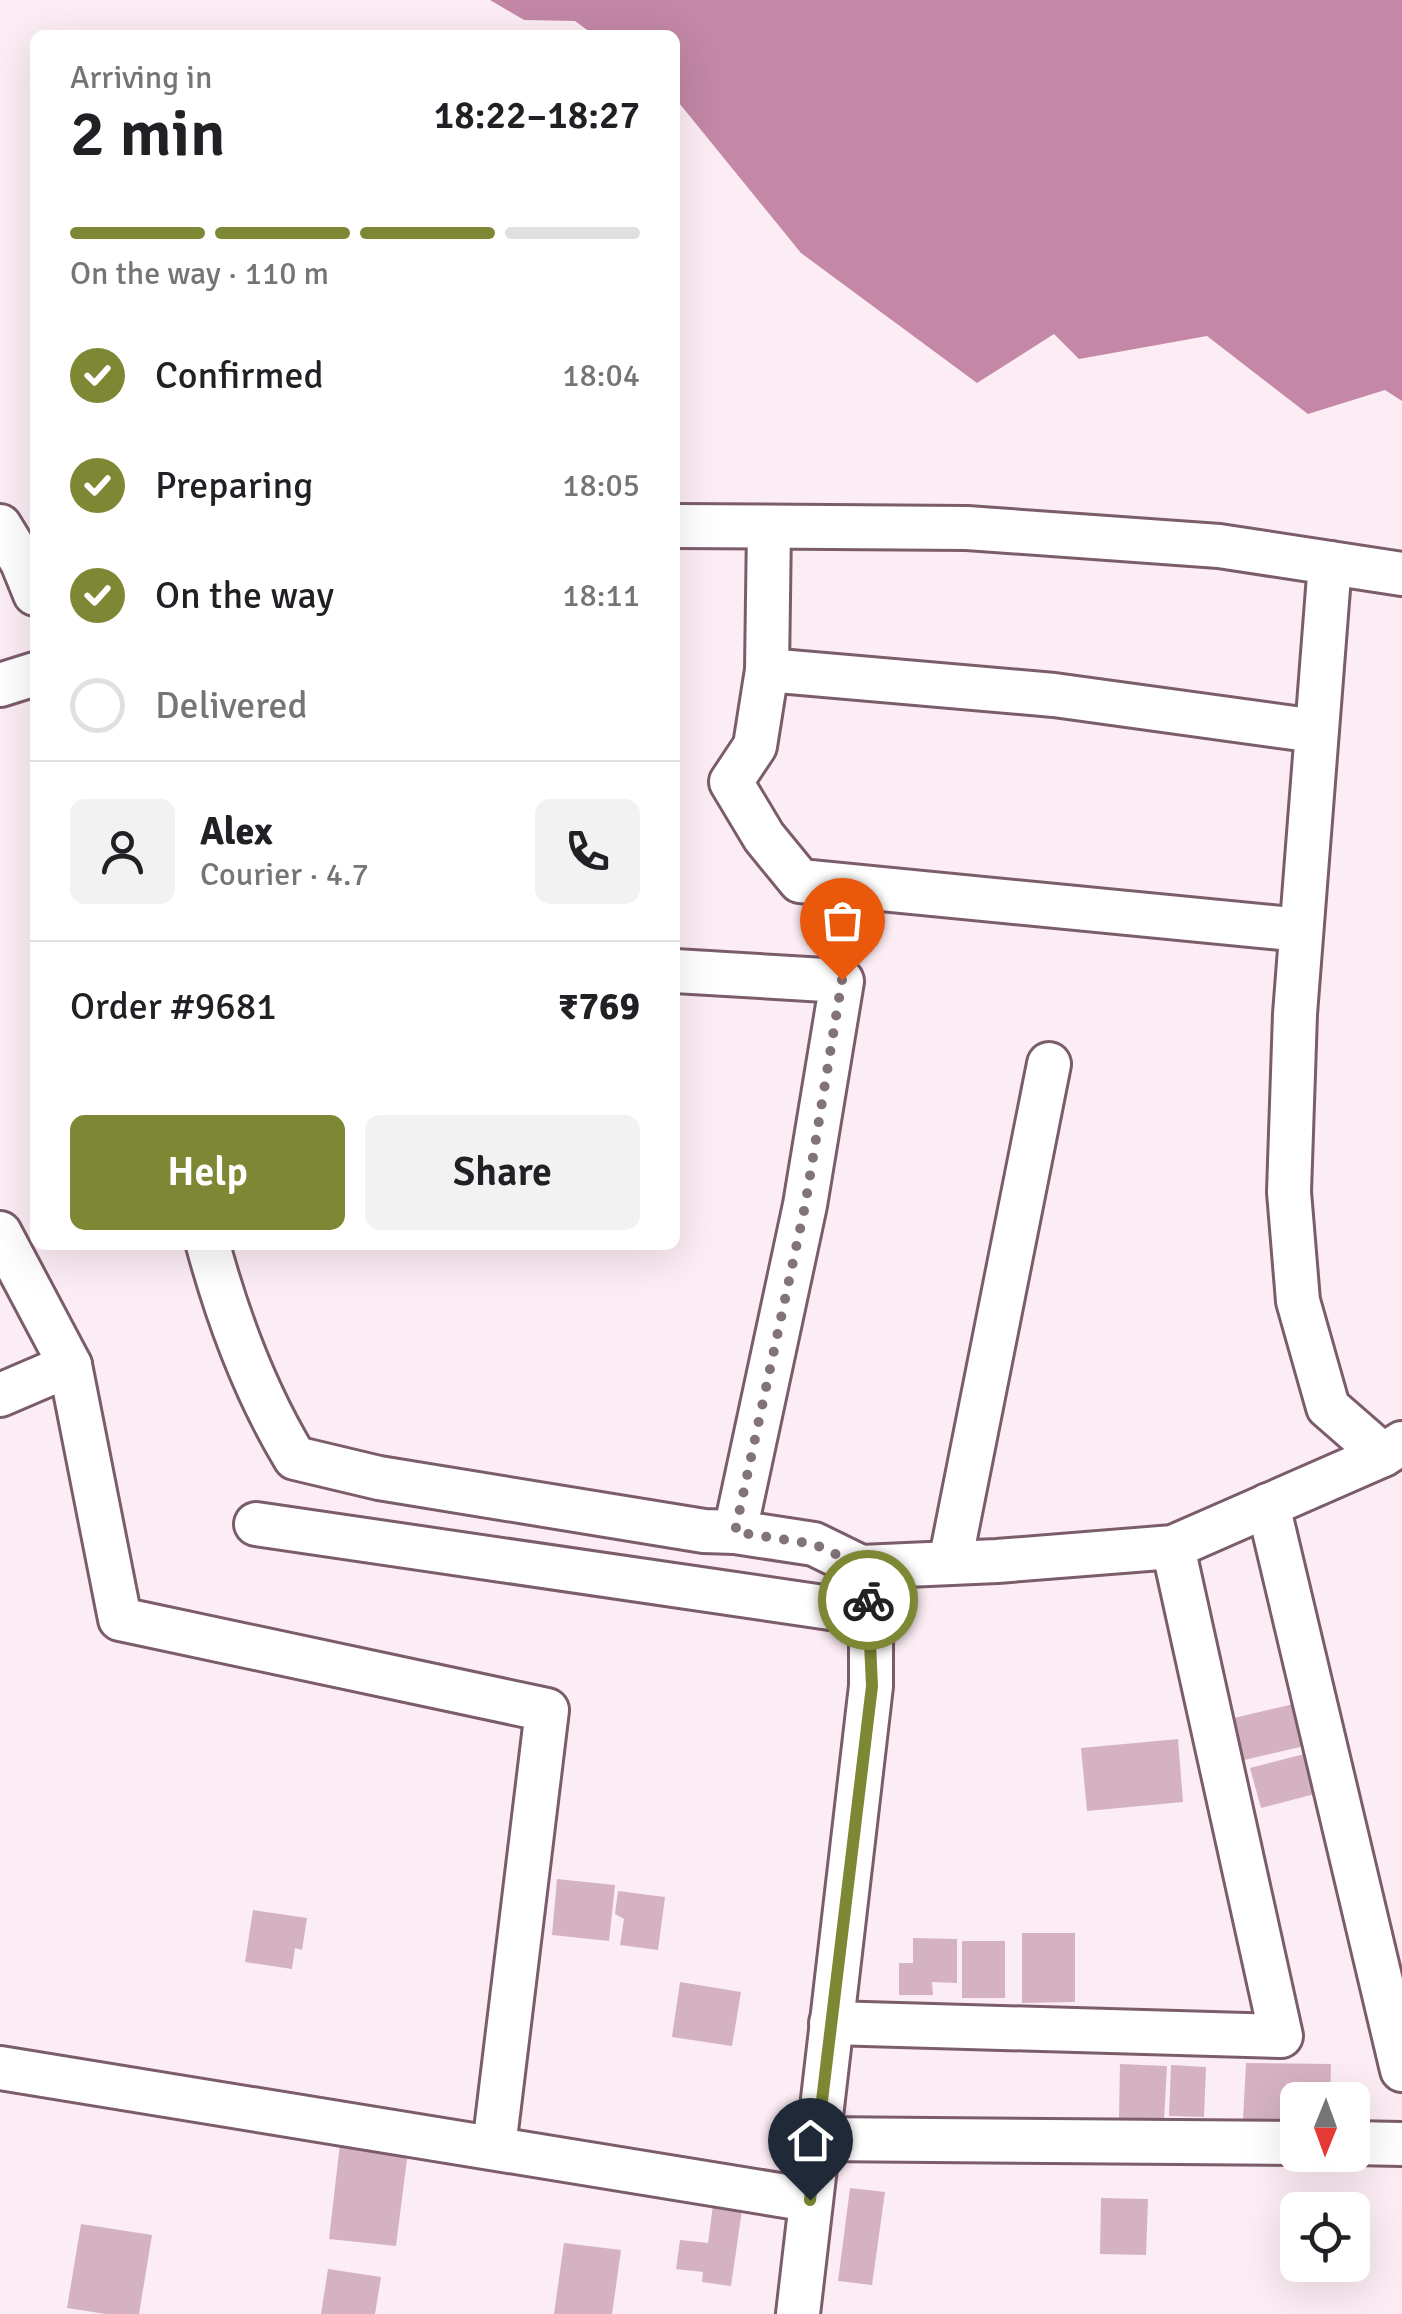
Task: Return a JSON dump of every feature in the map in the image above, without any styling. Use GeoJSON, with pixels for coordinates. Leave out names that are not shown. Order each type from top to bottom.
{"type":"FeatureCollection","features":[{"type":"Feature","properties":{"kind":"street"},"geometry":{"type":"LineString","coordinates":[[0,526],[30,582]]}},
{"type":"Feature","properties":{"kind":"street"},"geometry":{"type":"LineString","coordinates":[[680,526],[967,528],[1219,546],[1402,574]]}},
{"type":"Feature","properties":{"kind":"street"},"geometry":{"type":"LineString","coordinates":[[769,527],[767,670],[755,746],[732,782],[764,837],[800,881],[1301,930]]}},
{"type":"Feature","properties":{"kind":"street"},"geometry":{"type":"LineString","coordinates":[[1330,563],[1301,930],[1289,1192],[1298,1302],[1328,1408],[1392,1449]]}},
{"type":"Feature","properties":{"kind":"street"},"geometry":{"type":"LineString","coordinates":[[767,670],[1054,695],[1316,731]]}},
{"type":"Feature","properties":{"kind":"street"},"geometry":{"type":"LineString","coordinates":[[0,685],[30,676]]}},
{"type":"Feature","properties":{"kind":"street"},"geometry":{"type":"LineString","coordinates":[[680,971],[842,980],[805,1206],[735,1532]]}},
{"type":"Feature","properties":{"kind":"street"},"geometry":{"type":"LineString","coordinates":[[950,1562],[1049,1064]]}},
{"type":"Feature","properties":{"kind":"street"},"geometry":{"type":"LineString","coordinates":[[0,1233],[70,1365],[120,1619],[547,1710],[494,2147]]}},
{"type":"Feature","properties":{"kind":"street"},"geometry":{"type":"LineString","coordinates":[[209,1250],[221,1293],[266,1410],[296,1458],[379,1478],[704,1531],[814,1544],[861,1566],[1173,1546],[1392,1449]]}},
{"type":"Feature","properties":{"kind":"street"},"geometry":{"type":"LineString","coordinates":[[0,1395],[70,1365]]}},
{"type":"Feature","properties":{"kind":"street"},"geometry":{"type":"LineString","coordinates":[[1268,1506],[1402,2070]]}},
{"type":"Feature","properties":{"kind":"street"},"geometry":{"type":"LineString","coordinates":[[256,1524],[871,1614]]}},
{"type":"Feature","properties":{"kind":"street"},"geometry":{"type":"LineString","coordinates":[[831,2024],[1281,2036],[1173,1546]]}},
{"type":"Feature","properties":{"kind":"street"},"geometry":{"type":"LineString","coordinates":[[798,2314],[872,1686],[871,1614],[861,1566]]}},
{"type":"Feature","properties":{"kind":"street"},"geometry":{"type":"LineString","coordinates":[[0,2068],[810,2200]]}},
{"type":"Feature","properties":{"kind":"street"},"geometry":{"type":"LineString","coordinates":[[817,2139],[1280,2143]]}},
{"type":"Feature","properties":{"kind":"street"},"geometry":{"type":"LineString","coordinates":[[1370,2144],[1402,2144]]}},
{"type":"Feature","properties":{"kind":"shaded area"},"geometry":{"type":"Polygon","coordinates":[[[490,0],[1402,0],[1402,401],[1385,390],[1308,414],[1207,336],[1079,359],[1054,334],[977,383],[801,253],[680,104],[680,30],[587,30],[575,21],[524,20],[490,0]]]}},
{"type":"Feature","properties":{"kind":"building"},"geometry":{"type":"Polygon","coordinates":[[[1302,1702],[1313,1744],[1244,1760],[1234,1718],[1302,1702]]]}},
{"type":"Feature","properties":{"kind":"building"},"geometry":{"type":"Polygon","coordinates":[[[1178,1739],[1183,1802],[1087,1811],[1081,1748],[1178,1739]]]}},
{"type":"Feature","properties":{"kind":"building"},"geometry":{"type":"Polygon","coordinates":[[[1316,1751],[1326,1791],[1261,1808],[1250,1768],[1316,1751]]]}},
{"type":"Feature","properties":{"kind":"building"},"geometry":{"type":"Polygon","coordinates":[[[557,1879],[615,1885],[609,1941],[552,1935],[557,1879]]]}},
{"type":"Feature","properties":{"kind":"building"},"geometry":{"type":"Polygon","coordinates":[[[618,1891],[665,1897],[658,1950],[620,1945],[624,1919],[615,1914],[618,1891]]]}},
{"type":"Feature","properties":{"kind":"building"},"geometry":{"type":"Polygon","coordinates":[[[253,1910],[307,1918],[302,1950],[295,1948],[292,1969],[245,1962],[253,1910]]]}},
{"type":"Feature","properties":{"kind":"building"},"geometry":{"type":"Polygon","coordinates":[[[1022,1933],[1075,1933],[1075,2002],[1022,2003],[1022,1933]]]}},
{"type":"Feature","properties":{"kind":"building"},"geometry":{"type":"Polygon","coordinates":[[[913,1938],[957,1939],[957,1983],[932,1982],[933,1995],[899,1995],[899,1963],[913,1963],[913,1938]]]}},
{"type":"Feature","properties":{"kind":"building"},"geometry":{"type":"Polygon","coordinates":[[[962,1941],[1005,1941],[1005,1998],[962,1998],[962,1941]]]}},
{"type":"Feature","properties":{"kind":"building"},"geometry":{"type":"Polygon","coordinates":[[[680,1982],[741,1992],[732,2046],[672,2037],[680,1982]]]}},
{"type":"Feature","properties":{"kind":"building"},"geometry":{"type":"Polygon","coordinates":[[[1246,2063],[1331,2064],[1330,2082],[1287,2082],[1287,2078],[1287,2082],[1280,2082],[1280,2121],[1243,2119],[1246,2063]]]}},
{"type":"Feature","properties":{"kind":"building"},"geometry":{"type":"Polygon","coordinates":[[[1120,2064],[1167,2066],[1164,2121],[1119,2119],[1120,2064]]]}},
{"type":"Feature","properties":{"kind":"building"},"geometry":{"type":"Polygon","coordinates":[[[1171,2065],[1206,2067],[1204,2117],[1169,2116],[1171,2065]]]}},
{"type":"Feature","properties":{"kind":"building"},"geometry":{"type":"Polygon","coordinates":[[[340,2144],[408,2151],[396,2246],[329,2239],[340,2144]]]}},
{"type":"Feature","properties":{"kind":"building"},"geometry":{"type":"Polygon","coordinates":[[[850,2188],[885,2192],[872,2285],[838,2281],[850,2188]]]}},
{"type":"Feature","properties":{"kind":"building"},"geometry":{"type":"Polygon","coordinates":[[[1101,2198],[1148,2199],[1146,2255],[1100,2254],[1101,2198]]]}},
{"type":"Feature","properties":{"kind":"building"},"geometry":{"type":"Polygon","coordinates":[[[713,2205],[742,2210],[731,2286],[702,2282],[703,2272],[676,2269],[680,2240],[708,2243],[713,2205]]]}},
{"type":"Feature","properties":{"kind":"building"},"geometry":{"type":"Polygon","coordinates":[[[81,2224],[152,2235],[139,2314],[67,2308],[81,2224]]]}},
{"type":"Feature","properties":{"kind":"building"},"geometry":{"type":"Polygon","coordinates":[[[564,2243],[621,2250],[612,2314],[554,2314],[564,2243]]]}},
{"type":"Feature","properties":{"kind":"building"},"geometry":{"type":"Polygon","coordinates":[[[328,2269],[381,2277],[375,2314],[321,2314],[328,2269]]]}},
{"type":"Feature","properties":{"kind":"way so far"},"geometry":{"type":"LineString","coordinates":[[842,980],[805,1206],[735,1532],[814,1544],[861,1566],[868,1600]]}},
{"type":"Feature","properties":{"kind":"route"},"geometry":{"type":"LineString","coordinates":[[810,2200],[872,1686],[868,1600]]}}]}
